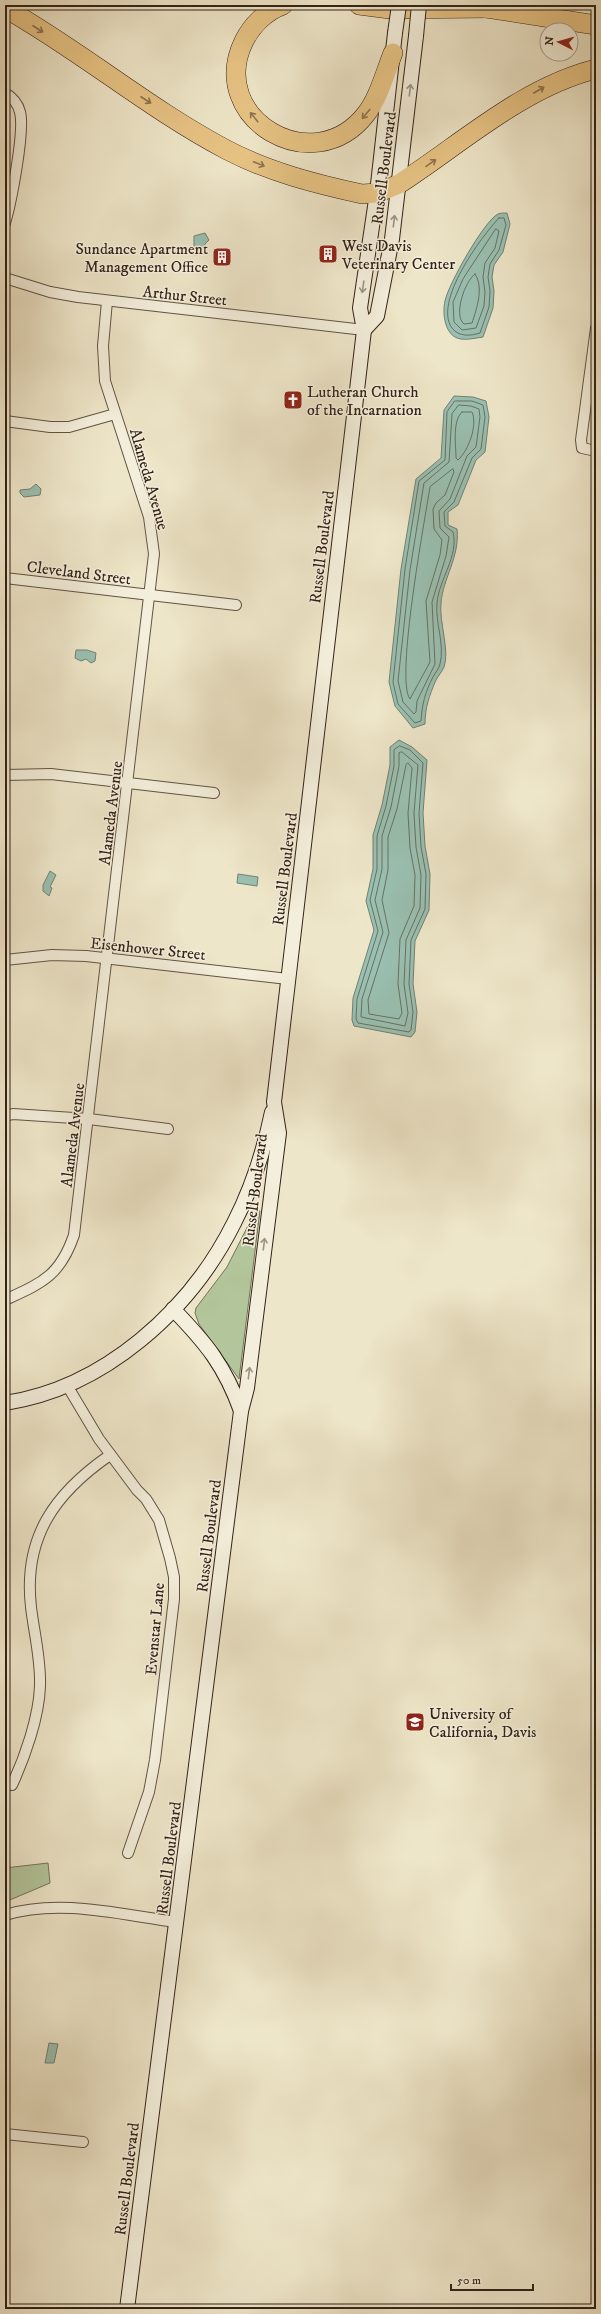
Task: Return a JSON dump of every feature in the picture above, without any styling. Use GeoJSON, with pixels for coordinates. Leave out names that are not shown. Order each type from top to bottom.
{"type":"FeatureCollection","features":[{"type":"Feature","properties":{"kind":"highway"},"geometry":{"type":"LineString","coordinates":[[283,5],[268,13],[247,36],[239,54],[237,81],[245,106],[252,117],[266,130],[286,141],[301,143],[330,141],[343,135],[355,125],[372,105],[393,53]]}},
{"type":"Feature","properties":{"kind":"highway"},"geometry":{"type":"LineString","coordinates":[[359,5],[390,9],[492,8]]}},
{"type":"Feature","properties":{"kind":"highway"},"geometry":{"type":"LineString","coordinates":[[469,5],[596,25]]}},
{"type":"Feature","properties":{"kind":"highway"},"geometry":{"type":"LineString","coordinates":[[5,8],[185,126],[228,150],[276,171],[362,194],[377,193],[399,184],[540,89],[566,77],[596,69]]}},
{"type":"Feature","properties":{"kind":"main road","name":"Russell Boulevard"},"geometry":{"type":"LineString","coordinates":[[127,2309],[241,1411],[247,1388],[279,1133],[274,1102],[364,330],[360,308],[377,193],[398,5]]}},
{"type":"Feature","properties":{"kind":"main road","name":"Russell Boulevard"},"geometry":{"type":"LineString","coordinates":[[364,330],[377,316],[392,239],[419,5]]}},
{"type":"Feature","properties":{"kind":"main road"},"geometry":{"type":"LineString","coordinates":[[5,1403],[37,1397],[68,1387],[102,1368],[119,1356],[173,1310],[207,1266],[234,1224],[255,1175],[266,1144],[274,1102]]}},
{"type":"Feature","properties":{"kind":"main road","name":"Russell Boulevard"},"geometry":{"type":"LineString","coordinates":[[173,1310],[220,1363],[232,1386],[241,1411]]}},
{"type":"Feature","properties":{"kind":"street"},"geometry":{"type":"LineString","coordinates":[[5,93],[16,103],[21,121],[12,198],[5,223]]}},
{"type":"Feature","properties":{"kind":"street","name":"Arthur Street"},"geometry":{"type":"LineString","coordinates":[[5,278],[50,292],[107,301],[364,330]]}},
{"type":"Feature","properties":{"kind":"street","name":"Alameda Avenue"},"geometry":{"type":"LineString","coordinates":[[5,1300],[47,1279],[59,1268],[68,1254],[78,1213],[150,595],[154,554],[149,517],[115,414],[103,363],[107,301]]}},
{"type":"Feature","properties":{"kind":"street"},"geometry":{"type":"LineString","coordinates":[[596,328],[593,383],[582,448],[596,451]]}},
{"type":"Feature","properties":{"kind":"street"},"geometry":{"type":"LineString","coordinates":[[5,422],[50,427],[69,427],[115,414]]}},
{"type":"Feature","properties":{"kind":"street","name":"Cleveland Street"},"geometry":{"type":"LineString","coordinates":[[5,578],[236,606]]}},
{"type":"Feature","properties":{"kind":"street"},"geometry":{"type":"LineString","coordinates":[[5,775],[51,774],[214,793]]}},
{"type":"Feature","properties":{"kind":"street","name":"Eisenhower Street"},"geometry":{"type":"LineString","coordinates":[[5,960],[52,955],[108,958],[288,979]]}},
{"type":"Feature","properties":{"kind":"street"},"geometry":{"type":"LineString","coordinates":[[5,1116],[14,1114],[89,1119],[168,1129]]}},
{"type":"Feature","properties":{"kind":"street","name":"Evenstar Lane"},"geometry":{"type":"LineString","coordinates":[[68,1387],[90,1426],[146,1499],[159,1520],[166,1537],[174,1577],[174,1599],[155,1760],[149,1792],[128,1853]]}},
{"type":"Feature","properties":{"kind":"street"},"geometry":{"type":"LineString","coordinates":[[12,1785],[32,1730],[40,1688],[40,1669],[30,1590],[30,1571],[34,1550],[45,1523],[58,1501],[73,1484],[110,1454]]}},
{"type":"Feature","properties":{"kind":"street"},"geometry":{"type":"LineString","coordinates":[[5,1915],[37,1908],[61,1907],[177,1922]]}},
{"type":"Feature","properties":{"kind":"street"},"geometry":{"type":"LineString","coordinates":[[5,2134],[83,2142]]}},
{"type":"Feature","properties":{"kind":"shaded area"},"geometry":{"type":"Polygon","coordinates":[[[256,1210],[260,1211],[239,1379],[199,1324],[195,1313],[196,1308],[227,1267],[256,1210]]]}},
{"type":"Feature","properties":{"kind":"shaded area"},"geometry":{"type":"Polygon","coordinates":[[[48,1863],[50,1883],[5,1902],[5,1868],[48,1863]]]}},
{"type":"Feature","properties":{"kind":"water"},"geometry":{"type":"Polygon","coordinates":[[[507,213],[510,224],[503,252],[494,265],[492,277],[494,291],[493,308],[483,337],[461,339],[451,334],[448,330],[444,312],[445,301],[459,268],[484,228],[498,214],[507,213]]]}},
{"type":"Feature","properties":{"kind":"water"},"geometry":{"type":"Polygon","coordinates":[[[205,233],[209,240],[205,244],[204,254],[194,255],[194,236],[205,233]]]}},
{"type":"Feature","properties":{"kind":"water"},"geometry":{"type":"Polygon","coordinates":[[[454,396],[473,397],[486,401],[489,417],[485,452],[476,460],[458,505],[448,512],[448,525],[457,529],[457,539],[454,558],[442,594],[441,603],[441,619],[446,660],[429,697],[425,724],[413,728],[395,706],[389,682],[401,569],[416,479],[441,458],[444,410],[454,396]]]}},
{"type":"Feature","properties":{"kind":"water"},"geometry":{"type":"Polygon","coordinates":[[[36,484],[41,489],[40,495],[24,497],[20,493],[20,490],[30,489],[36,484]]]}},
{"type":"Feature","properties":{"kind":"water"},"geometry":{"type":"Polygon","coordinates":[[[76,650],[87,650],[96,653],[95,661],[91,663],[86,659],[81,661],[75,658],[76,650]]]}},
{"type":"Feature","properties":{"kind":"water"},"geometry":{"type":"Polygon","coordinates":[[[399,740],[412,747],[427,760],[423,813],[425,846],[430,874],[429,910],[415,941],[413,984],[417,1012],[415,1032],[411,1037],[354,1026],[352,1020],[353,998],[374,930],[366,901],[373,869],[373,835],[382,805],[390,765],[390,747],[399,740]]]}},
{"type":"Feature","properties":{"kind":"water"},"geometry":{"type":"Polygon","coordinates":[[[50,871],[56,875],[50,887],[52,888],[49,896],[43,891],[43,885],[50,871]]]}},
{"type":"Feature","properties":{"kind":"water"},"geometry":{"type":"Polygon","coordinates":[[[238,874],[258,877],[257,886],[237,883],[238,874]]]}},
{"type":"Feature","properties":{"kind":"water"},"geometry":{"type":"Polygon","coordinates":[[[49,2043],[58,2044],[54,2063],[45,2063],[49,2043]]]}},
{"type":"Feature","properties":{"kind":"place","name":"West Davis Veterinary Center"},"geometry":{"type":"Point","coordinates":[328,254]}},
{"type":"Feature","properties":{"kind":"place","name":"Sundance Apartment Management Office"},"geometry":{"type":"Point","coordinates":[222,257]}},
{"type":"Feature","properties":{"kind":"place","name":"Lutheran Church of the Incarnation"},"geometry":{"type":"Point","coordinates":[293,400]}},
{"type":"Feature","properties":{"kind":"place","name":"University of California, Davis"},"geometry":{"type":"Point","coordinates":[415,1722]}}]}
